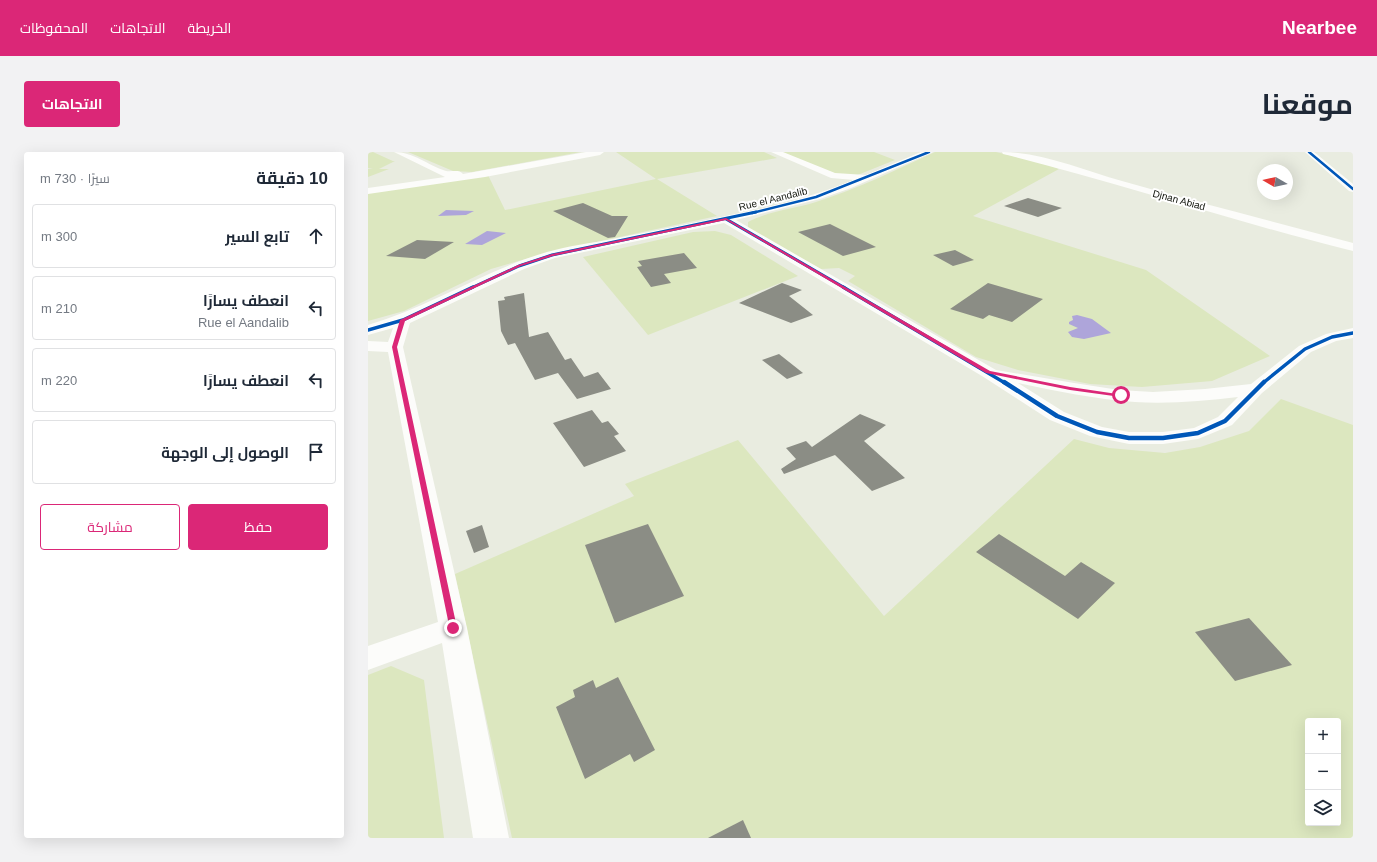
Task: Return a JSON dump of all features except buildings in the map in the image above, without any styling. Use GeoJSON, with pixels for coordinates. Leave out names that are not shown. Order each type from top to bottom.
{"type":"FeatureCollection","features":[{"type":"Feature","properties":{"kind":"street"},"geometry":{"type":"LineString","coordinates":[[398,152],[446,174],[485,174]]}},
{"type":"Feature","properties":{"kind":"street"},"geometry":{"type":"LineString","coordinates":[[368,191],[485,174],[600,152]]}},
{"type":"Feature","properties":{"kind":"street"},"geometry":{"type":"LineString","coordinates":[[775,152],[834,176],[856,177],[878,174]]}},
{"type":"Feature","properties":{"kind":"street","name":"Rue el Aandalib"},"geometry":{"type":"LineString","coordinates":[[368,330],[403,320],[500,273],[552,255],[726,219],[833,192],[929,152]]}},
{"type":"Feature","properties":{"kind":"street","name":"Djnan Abiad"},"geometry":{"type":"LineString","coordinates":[[1006,152],[1048,162],[1118,183],[1353,247]]}},
{"type":"Feature","properties":{"kind":"street"},"geometry":{"type":"LineString","coordinates":[[1309,152],[1353,189]]}},
{"type":"Feature","properties":{"kind":"street"},"geometry":{"type":"LineString","coordinates":[[432,182],[446,174]]}},
{"type":"Feature","properties":{"kind":"street"},"geometry":{"type":"LineString","coordinates":[[833,192],[838,185],[834,176]]}},
{"type":"Feature","properties":{"kind":"street"},"geometry":{"type":"LineString","coordinates":[[726,219],[988,372],[1057,416],[1097,432],[1129,438],[1163,438],[1198,433],[1225,420],[1256,389],[1305,349],[1332,337],[1353,333]]}},
{"type":"Feature","properties":{"kind":"street"},"geometry":{"type":"LineString","coordinates":[[403,320],[395,347],[453,628],[491,838]]}},
{"type":"Feature","properties":{"kind":"street"},"geometry":{"type":"LineString","coordinates":[[368,346],[395,347]]}},
{"type":"Feature","properties":{"kind":"street"},"geometry":{"type":"LineString","coordinates":[[988,372],[1070,388],[1121,395],[1175,396],[1223,394],[1256,389]]}},
{"type":"Feature","properties":{"kind":"street"},"geometry":{"type":"LineString","coordinates":[[368,658],[453,628]]}},
{"type":"Feature","properties":{"kind":"green space"},"geometry":{"type":"Polygon","coordinates":[[[373,152],[395,162],[379,169],[389,169],[368,177],[368,169],[373,169],[368,168],[368,153],[373,152]]]}},
{"type":"Feature","properties":{"kind":"green space"},"geometry":{"type":"Polygon","coordinates":[[[408,152],[581,152],[472,172],[453,171],[408,152]]]}},
{"type":"Feature","properties":{"kind":"green space"},"geometry":{"type":"Polygon","coordinates":[[[616,152],[764,152],[777,158],[657,179],[717,216],[550,252],[491,269],[404,311],[368,321],[368,193],[488,175],[505,210],[656,179],[616,152]]]}},
{"type":"Feature","properties":{"kind":"green space"},"geometry":{"type":"Polygon","coordinates":[[[781,152],[874,152],[895,160],[855,176],[838,175],[781,152]]]}},
{"type":"Feature","properties":{"kind":"green space"},"geometry":{"type":"Polygon","coordinates":[[[935,152],[996,152],[1043,163],[1059,169],[973,216],[1146,270],[1270,356],[1212,381],[1142,387],[1090,384],[1018,370],[976,357],[848,281],[855,276],[839,268],[821,269],[748,229],[748,222],[756,218],[831,197],[876,179],[935,152]]]}},
{"type":"Feature","properties":{"kind":"green space"},"geometry":{"type":"Polygon","coordinates":[[[715,231],[731,235],[798,276],[648,335],[583,257],[693,232],[715,231]]]}},
{"type":"Feature","properties":{"kind":"green space"},"geometry":{"type":"Polygon","coordinates":[[[1281,399],[1353,425],[1353,838],[512,838],[455,574],[634,496],[625,484],[738,440],[884,616],[1074,439],[1109,448],[1165,453],[1200,447],[1249,431],[1281,399]]]}},
{"type":"Feature","properties":{"kind":"green space"},"geometry":{"type":"Polygon","coordinates":[[[391,666],[424,680],[444,838],[368,838],[368,675],[391,666]]]}},
{"type":"Feature","properties":{"kind":"shaded area"},"geometry":{"type":"Polygon","coordinates":[[[446,210],[474,211],[466,215],[438,216],[446,210]]]}},
{"type":"Feature","properties":{"kind":"shaded area"},"geometry":{"type":"Polygon","coordinates":[[[487,231],[506,233],[482,245],[465,244],[487,231]]]}},
{"type":"Feature","properties":{"kind":"shaded area"},"geometry":{"type":"Polygon","coordinates":[[[1077,315],[1092,319],[1111,333],[1084,339],[1072,337],[1068,332],[1078,328],[1069,324],[1069,322],[1073,320],[1072,316],[1077,315]]]}},
{"type":"Feature","properties":{"kind":"cycle path"},"geometry":{"type":"LineString","coordinates":[[368,330],[403,320],[519,266],[552,255],[726,219],[816,197],[847,186],[929,152]]}},
{"type":"Feature","properties":{"kind":"cycle path"},"geometry":{"type":"LineString","coordinates":[[1309,152],[1353,189]]}},
{"type":"Feature","properties":{"kind":"cycle path"},"geometry":{"type":"LineString","coordinates":[[726,219],[988,372],[1057,416],[1097,432],[1129,438],[1163,438],[1198,433],[1225,421],[1256,389],[1305,349],[1332,337],[1353,333]]}},
{"type":"Feature","properties":{"kind":"route"},"geometry":{"type":"LineString","coordinates":[[453,628],[395,347],[403,320],[500,273],[519,266],[552,255],[726,219],[988,372],[1070,388],[1121,395]]}}]}
